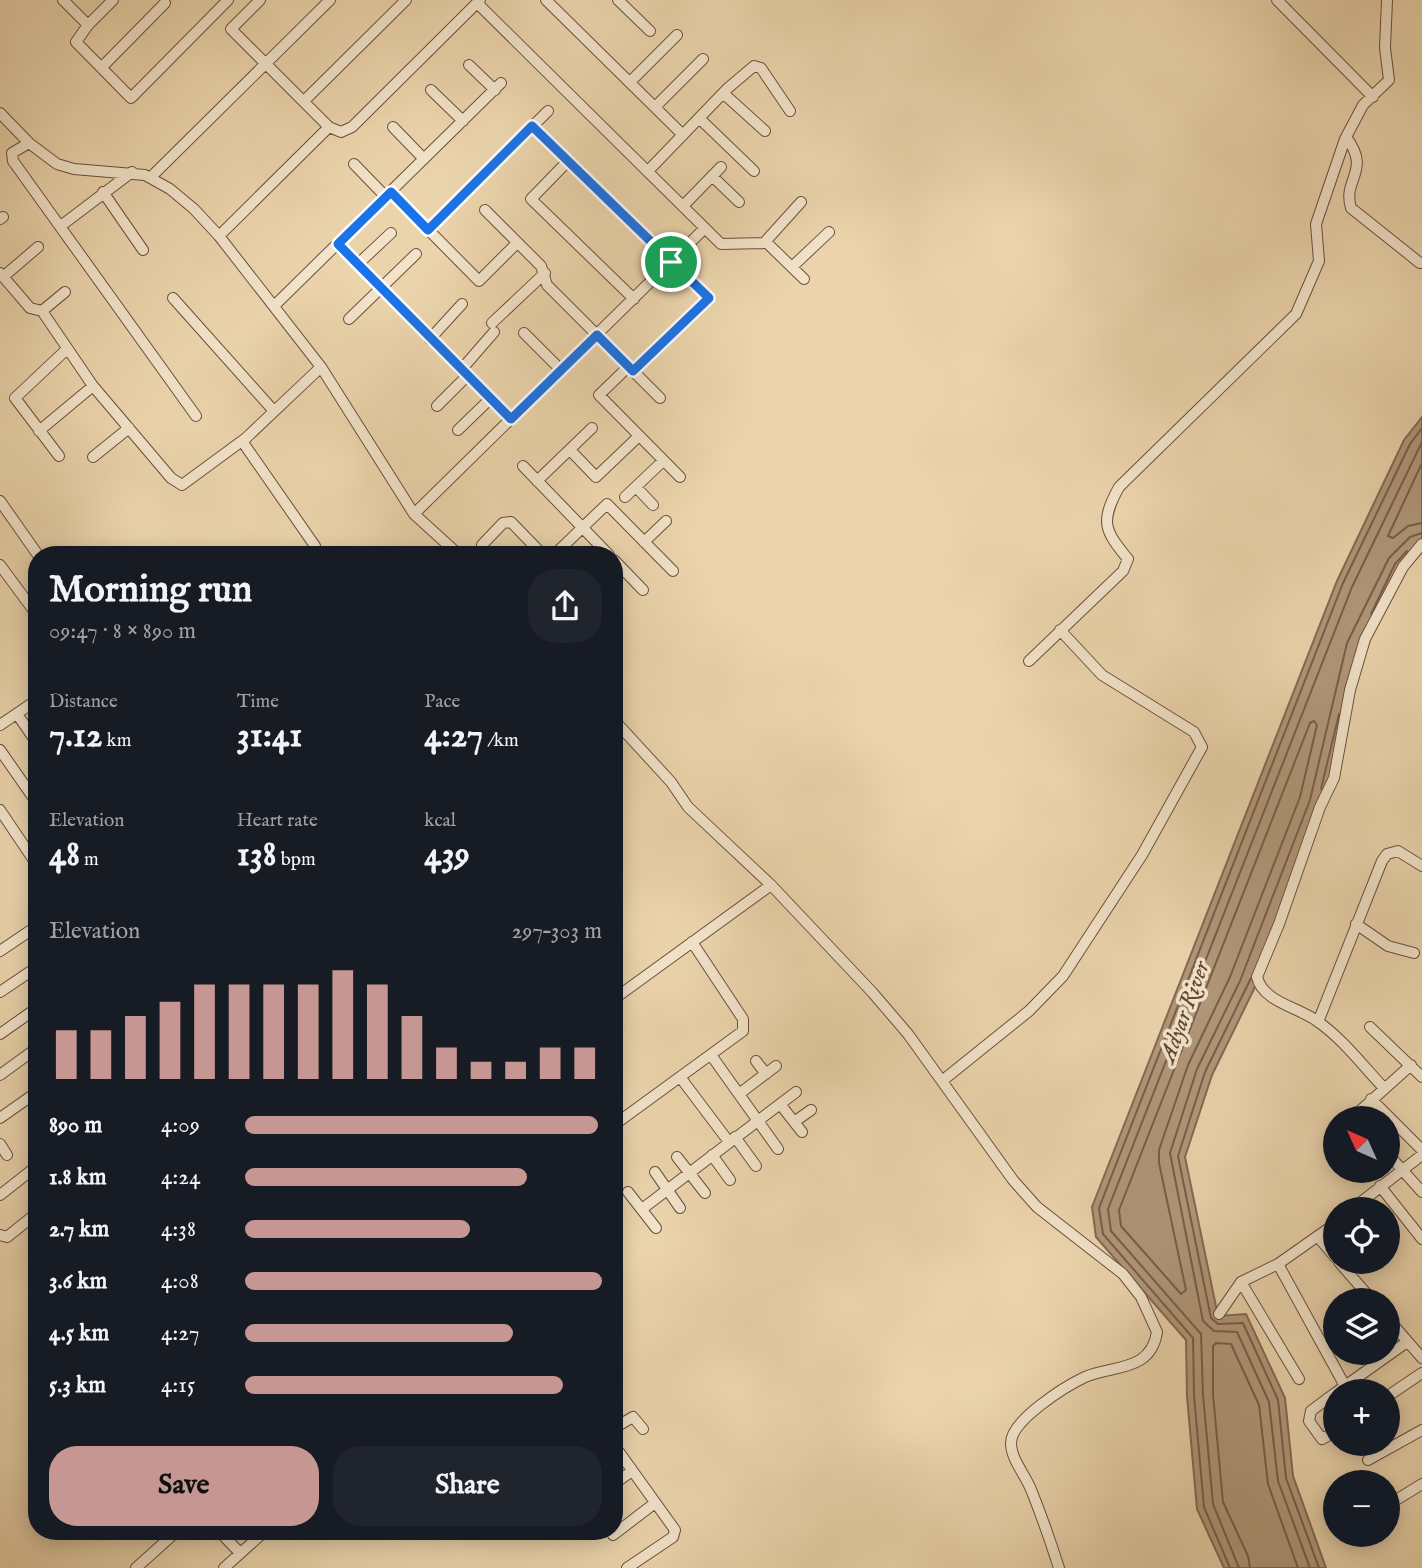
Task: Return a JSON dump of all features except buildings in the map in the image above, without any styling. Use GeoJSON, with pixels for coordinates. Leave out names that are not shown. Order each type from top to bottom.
{"type":"FeatureCollection","features":[{"type":"Feature","properties":{"kind":"street"},"geometry":{"type":"LineString","coordinates":[[63,0],[88,25]]}},
{"type":"Feature","properties":{"kind":"street"},"geometry":{"type":"LineString","coordinates":[[113,0],[88,25],[76,42],[131,98],[228,0]]}},
{"type":"Feature","properties":{"kind":"street"},"geometry":{"type":"LineString","coordinates":[[260,0],[231,29],[329,127],[341,132],[352,127],[478,1],[721,244],[765,242],[801,202]]}},
{"type":"Feature","properties":{"kind":"street"},"geometry":{"type":"LineString","coordinates":[[151,177],[330,0]]}},
{"type":"Feature","properties":{"kind":"street"},"geometry":{"type":"LineString","coordinates":[[304,101],[406,0]]}},
{"type":"Feature","properties":{"kind":"street"},"geometry":{"type":"LineString","coordinates":[[546,0],[683,135]]}},
{"type":"Feature","properties":{"kind":"street"},"geometry":{"type":"LineString","coordinates":[[618,0],[650,31]]}},
{"type":"Feature","properties":{"kind":"street"},"geometry":{"type":"LineString","coordinates":[[1278,0],[1373,97]]}},
{"type":"Feature","properties":{"kind":"street"},"geometry":{"type":"LineString","coordinates":[[1030,661],[1123,571],[1128,559],[1108,533],[1107,510],[1119,487],[1296,314],[1319,261],[1316,224],[1346,137],[1363,105],[1389,80],[1385,48],[1387,0]]}},
{"type":"Feature","properties":{"kind":"street"},"geometry":{"type":"LineString","coordinates":[[102,67],[165,3]]}},
{"type":"Feature","properties":{"kind":"street"},"geometry":{"type":"LineString","coordinates":[[630,82],[677,35]]}},
{"type":"Feature","properties":{"kind":"street"},"geometry":{"type":"LineString","coordinates":[[655,107],[703,59]]}},
{"type":"Feature","properties":{"kind":"street"},"geometry":{"type":"LineString","coordinates":[[274,306],[498,87],[469,65]]}},
{"type":"Feature","properties":{"kind":"street"},"geometry":{"type":"LineString","coordinates":[[648,171],[723,93],[757,66],[790,111]]}},
{"type":"Feature","properties":{"kind":"street"},"geometry":{"type":"LineString","coordinates":[[431,90],[463,121]]}},
{"type":"Feature","properties":{"kind":"street"},"geometry":{"type":"LineString","coordinates":[[723,93],[765,131]]}},
{"type":"Feature","properties":{"kind":"street"},"geometry":{"type":"LineString","coordinates":[[428,230],[548,111]]}},
{"type":"Feature","properties":{"kind":"street"},"geometry":{"type":"LineString","coordinates":[[0,113],[49,159],[69,168],[132,172],[151,177],[181,197],[219,236],[321,367],[414,514],[449,546]]}},
{"type":"Feature","properties":{"kind":"street"},"geometry":{"type":"LineString","coordinates":[[699,118],[754,171]]}},
{"type":"Feature","properties":{"kind":"street"},"geometry":{"type":"LineString","coordinates":[[532,126],[709,298],[599,395],[680,478]]}},
{"type":"Feature","properties":{"kind":"street"},"geometry":{"type":"LineString","coordinates":[[219,236],[329,127]]}},
{"type":"Feature","properties":{"kind":"street"},"geometry":{"type":"LineString","coordinates":[[393,128],[424,159]]}},
{"type":"Feature","properties":{"kind":"street"},"geometry":{"type":"LineString","coordinates":[[1346,137],[1359,160],[1350,198],[1351,208],[1420,263]]}},
{"type":"Feature","properties":{"kind":"street"},"geometry":{"type":"LineString","coordinates":[[29,143],[11,157],[196,416]]}},
{"type":"Feature","properties":{"kind":"street"},"geometry":{"type":"LineString","coordinates":[[568,161],[531,199],[634,299]]}},
{"type":"Feature","properties":{"kind":"street"},"geometry":{"type":"LineString","coordinates":[[354,164],[428,230],[478,281],[517,243]]}},
{"type":"Feature","properties":{"kind":"street"},"geometry":{"type":"LineString","coordinates":[[683,206],[721,167]]}},
{"type":"Feature","properties":{"kind":"street"},"geometry":{"type":"LineString","coordinates":[[62,225],[132,172]]}},
{"type":"Feature","properties":{"kind":"street"},"geometry":{"type":"LineString","coordinates":[[712,176],[739,201]]}},
{"type":"Feature","properties":{"kind":"street"},"geometry":{"type":"LineString","coordinates":[[103,192],[143,250]]}},
{"type":"Feature","properties":{"kind":"street"},"geometry":{"type":"LineString","coordinates":[[485,210],[545,273],[547,285],[660,398]]}},
{"type":"Feature","properties":{"kind":"street"},"geometry":{"type":"LineString","coordinates":[[414,514],[705,228]]}},
{"type":"Feature","properties":{"kind":"street"},"geometry":{"type":"LineString","coordinates":[[792,267],[829,232]]}},
{"type":"Feature","properties":{"kind":"street"},"geometry":{"type":"LineString","coordinates":[[358,264],[391,233]]}},
{"type":"Feature","properties":{"kind":"street"},"geometry":{"type":"LineString","coordinates":[[765,242],[804,279]]}},
{"type":"Feature","properties":{"kind":"street"},"geometry":{"type":"LineString","coordinates":[[338,244],[511,419]]}},
{"type":"Feature","properties":{"kind":"street"},"geometry":{"type":"LineString","coordinates":[[38,247],[2,275],[30,308],[42,311],[59,332],[67,349],[93,386],[176,483],[181,485],[242,441],[321,367]]}},
{"type":"Feature","properties":{"kind":"street"},"geometry":{"type":"LineString","coordinates":[[349,319],[416,254]]}},
{"type":"Feature","properties":{"kind":"street"},"geometry":{"type":"LineString","coordinates":[[437,406],[464,373],[493,328],[545,273]]}},
{"type":"Feature","properties":{"kind":"street"},"geometry":{"type":"LineString","coordinates":[[42,311],[65,292]]}},
{"type":"Feature","properties":{"kind":"street"},"geometry":{"type":"LineString","coordinates":[[173,298],[273,410]]}},
{"type":"Feature","properties":{"kind":"street"},"geometry":{"type":"LineString","coordinates":[[430,340],[462,304]]}},
{"type":"Feature","properties":{"kind":"street"},"geometry":{"type":"LineString","coordinates":[[524,333],[561,370]]}},
{"type":"Feature","properties":{"kind":"street"},"geometry":{"type":"LineString","coordinates":[[59,456],[15,398],[67,349]]}},
{"type":"Feature","properties":{"kind":"street"},"geometry":{"type":"LineString","coordinates":[[39,431],[93,386]]}},
{"type":"Feature","properties":{"kind":"street"},"geometry":{"type":"LineString","coordinates":[[458,430],[490,399]]}},
{"type":"Feature","properties":{"kind":"street"},"geometry":{"type":"LineString","coordinates":[[93,457],[129,428]]}},
{"type":"Feature","properties":{"kind":"street"},"geometry":{"type":"LineString","coordinates":[[537,481],[592,429]]}},
{"type":"Feature","properties":{"kind":"street"},"geometry":{"type":"LineString","coordinates":[[570,450],[596,477],[639,436]]}},
{"type":"Feature","properties":{"kind":"street"},"geometry":{"type":"LineString","coordinates":[[242,441],[315,546]]}},
{"type":"Feature","properties":{"kind":"street"},"geometry":{"type":"LineString","coordinates":[[625,498],[663,461]]}},
{"type":"Feature","properties":{"kind":"street"},"geometry":{"type":"LineString","coordinates":[[523,466],[600,546]]}},
{"type":"Feature","properties":{"kind":"street"},"geometry":{"type":"LineString","coordinates":[[636,487],[653,505]]}},
{"type":"Feature","properties":{"kind":"street"},"geometry":{"type":"LineString","coordinates":[[0,501],[32,546]]}},
{"type":"Feature","properties":{"kind":"street"},"geometry":{"type":"LineString","coordinates":[[563,546],[607,504],[673,571]]}},
{"type":"Feature","properties":{"kind":"street"},"geometry":{"type":"LineString","coordinates":[[644,542],[666,521]]}},
{"type":"Feature","properties":{"kind":"street"},"geometry":{"type":"LineString","coordinates":[[482,545],[503,523],[511,522],[535,546]]}},
{"type":"Feature","properties":{"kind":"street"},"geometry":{"type":"LineString","coordinates":[[1384,1088],[1318,1022],[1264,992],[1258,982],[1257,971],[1279,924],[1320,807],[1334,778],[1350,690],[1365,639],[1403,567],[1422,544]]}},
{"type":"Feature","properties":{"kind":"street"},"geometry":{"type":"LineString","coordinates":[[0,565],[28,603]]}},
{"type":"Feature","properties":{"kind":"street"},"geometry":{"type":"LineString","coordinates":[[623,569],[643,590]]}},
{"type":"Feature","properties":{"kind":"street"},"geometry":{"type":"LineString","coordinates":[[942,1081],[1029,1011],[1063,976],[1142,855],[1202,747],[1194,732],[1102,675],[1060,631]]}},
{"type":"Feature","properties":{"kind":"street"},"geometry":{"type":"LineString","coordinates":[[0,725],[28,707]]}},
{"type":"Feature","properties":{"kind":"street"},"geometry":{"type":"LineString","coordinates":[[17,714],[28,730]]}},
{"type":"Feature","properties":{"kind":"street"},"geometry":{"type":"LineString","coordinates":[[623,730],[671,782],[696,816],[771,885],[872,992],[1037,1207],[1123,1274],[1141,1297],[1157,1332],[1152,1349],[1145,1357],[1116,1371],[1094,1373],[1074,1383],[1023,1419],[1012,1436],[1012,1453],[1031,1489],[1059,1568]]}},
{"type":"Feature","properties":{"kind":"street"},"geometry":{"type":"LineString","coordinates":[[0,750],[28,790]]}},
{"type":"Feature","properties":{"kind":"street"},"geometry":{"type":"LineString","coordinates":[[0,810],[28,852]]}},
{"type":"Feature","properties":{"kind":"street"},"geometry":{"type":"LineString","coordinates":[[1318,1022],[1387,854],[1398,851],[1422,866]]}},
{"type":"Feature","properties":{"kind":"street"},"geometry":{"type":"LineString","coordinates":[[623,992],[771,885]]}},
{"type":"Feature","properties":{"kind":"street"},"geometry":{"type":"LineString","coordinates":[[1356,924],[1388,946],[1414,953]]}},
{"type":"Feature","properties":{"kind":"street"},"geometry":{"type":"LineString","coordinates":[[0,951],[28,932]]}},
{"type":"Feature","properties":{"kind":"street"},"geometry":{"type":"LineString","coordinates":[[623,1118],[735,1038],[746,1026],[692,942]]}},
{"type":"Feature","properties":{"kind":"street"},"geometry":{"type":"LineString","coordinates":[[0,992],[28,973]]}},
{"type":"Feature","properties":{"kind":"street"},"geometry":{"type":"LineString","coordinates":[[0,1034],[28,1014]]}},
{"type":"Feature","properties":{"kind":"street"},"geometry":{"type":"LineString","coordinates":[[1370,1027],[1422,1077]]}},
{"type":"Feature","properties":{"kind":"street"},"geometry":{"type":"LineString","coordinates":[[0,1075],[28,1055]]}},
{"type":"Feature","properties":{"kind":"street"},"geometry":{"type":"LineString","coordinates":[[711,1055],[778,1149]]}},
{"type":"Feature","properties":{"kind":"street"},"geometry":{"type":"LineString","coordinates":[[756,1061],[766,1074]]}},
{"type":"Feature","properties":{"kind":"street"},"geometry":{"type":"LineString","coordinates":[[1364,1106],[1411,1065]]}},
{"type":"Feature","properties":{"kind":"street"},"geometry":{"type":"LineString","coordinates":[[739,1094],[776,1066]]}},
{"type":"Feature","properties":{"kind":"street"},"geometry":{"type":"LineString","coordinates":[[680,1077],[756,1166]]}},
{"type":"Feature","properties":{"kind":"street"},"geometry":{"type":"LineString","coordinates":[[642,1209],[796,1092]]}},
{"type":"Feature","properties":{"kind":"street"},"geometry":{"type":"LineString","coordinates":[[0,1118],[28,1098]]}},
{"type":"Feature","properties":{"kind":"street"},"geometry":{"type":"LineString","coordinates":[[1367,1197],[1422,1152],[1371,1099]]}},
{"type":"Feature","properties":{"kind":"street"},"geometry":{"type":"LineString","coordinates":[[780,1104],[802,1132]]}},
{"type":"Feature","properties":{"kind":"street"},"geometry":{"type":"LineString","coordinates":[[794,1122],[811,1110]]}},
{"type":"Feature","properties":{"kind":"street"},"geometry":{"type":"LineString","coordinates":[[0,1144],[7,1155]]}},
{"type":"Feature","properties":{"kind":"street"},"geometry":{"type":"LineString","coordinates":[[712,1155],[730,1180]]}},
{"type":"Feature","properties":{"kind":"street"},"geometry":{"type":"LineString","coordinates":[[677,1157],[705,1193]]}},
{"type":"Feature","properties":{"kind":"street"},"geometry":{"type":"LineString","coordinates":[[1402,1169],[1422,1192]]}},
{"type":"Feature","properties":{"kind":"street"},"geometry":{"type":"LineString","coordinates":[[655,1172],[680,1208]]}},
{"type":"Feature","properties":{"kind":"street"},"geometry":{"type":"LineString","coordinates":[[0,1195],[28,1173]]}},
{"type":"Feature","properties":{"kind":"street"},"geometry":{"type":"LineString","coordinates":[[1380,1186],[1422,1239]]}},
{"type":"Feature","properties":{"kind":"street"},"geometry":{"type":"LineString","coordinates":[[628,1192],[656,1228]]}},
{"type":"Feature","properties":{"kind":"street"},"geometry":{"type":"LineString","coordinates":[[0,1235],[7,1237],[28,1220]]}},
{"type":"Feature","properties":{"kind":"street"},"geometry":{"type":"LineString","coordinates":[[1219,1314],[1241,1282],[1278,1264],[1323,1234]]}},
{"type":"Feature","properties":{"kind":"street"},"geometry":{"type":"LineString","coordinates":[[1319,1238],[1323,1243]]}},
{"type":"Feature","properties":{"kind":"street"},"geometry":{"type":"LineString","coordinates":[[1278,1264],[1335,1379]]}},
{"type":"Feature","properties":{"kind":"street"},"geometry":{"type":"LineString","coordinates":[[1349,1274],[1362,1288]]}},
{"type":"Feature","properties":{"kind":"street"},"geometry":{"type":"LineString","coordinates":[[1241,1282],[1299,1380]]}},
{"type":"Feature","properties":{"kind":"street"},"geometry":{"type":"LineString","coordinates":[[1400,1334],[1421,1352]]}},
{"type":"Feature","properties":{"kind":"street"},"geometry":{"type":"LineString","coordinates":[[1355,1379],[1407,1342]]}},
{"type":"Feature","properties":{"kind":"street"},"geometry":{"type":"LineString","coordinates":[[1400,1388],[1422,1373]]}},
{"type":"Feature","properties":{"kind":"street"},"geometry":{"type":"LineString","coordinates":[[1323,1402],[1311,1411],[1309,1421],[1323,1438]]}},
{"type":"Feature","properties":{"kind":"street"},"geometry":{"type":"LineString","coordinates":[[623,1423],[633,1417],[643,1429]]}},
{"type":"Feature","properties":{"kind":"street"},"geometry":{"type":"LineString","coordinates":[[1368,1460],[1422,1430]]}},
{"type":"Feature","properties":{"kind":"street"},"geometry":{"type":"LineString","coordinates":[[623,1458],[675,1534],[627,1568]]}},
{"type":"Feature","properties":{"kind":"street"},"geometry":{"type":"LineString","coordinates":[[623,1477],[632,1471]]}},
{"type":"Feature","properties":{"kind":"street"},"geometry":{"type":"LineString","coordinates":[[1400,1498],[1422,1484]]}},
{"type":"Feature","properties":{"kind":"street"},"geometry":{"type":"LineString","coordinates":[[623,1527],[655,1503]]}},
{"type":"Feature","properties":{"kind":"street"},"geometry":{"type":"LineString","coordinates":[[136,1568],[167,1540]]}},
{"type":"Feature","properties":{"kind":"street"},"geometry":{"type":"LineString","coordinates":[[228,1540],[240,1553]]}},
{"type":"Feature","properties":{"kind":"street"},"geometry":{"type":"LineString","coordinates":[[223,1568],[255,1540]]}},
{"type":"Feature","properties":{"kind":"water","name":"Adyar River"},"geometry":{"type":"Polygon","coordinates":[[[1422,417],[1422,546],[1401,568],[1361,649],[1325,804],[1255,987],[1212,1075],[1185,1157],[1218,1316],[1246,1314],[1285,1398],[1293,1476],[1326,1568],[1224,1568],[1197,1509],[1187,1396],[1186,1340],[1096,1237],[1092,1207],[1337,581],[1404,440],[1422,417]]]}},
{"type":"Feature","properties":{"kind":"route"},"geometry":{"type":"LineString","coordinates":[[532,126],[671,262],[709,298],[633,371],[597,335],[511,419],[338,244],[391,192],[428,230],[532,126]]}}]}
